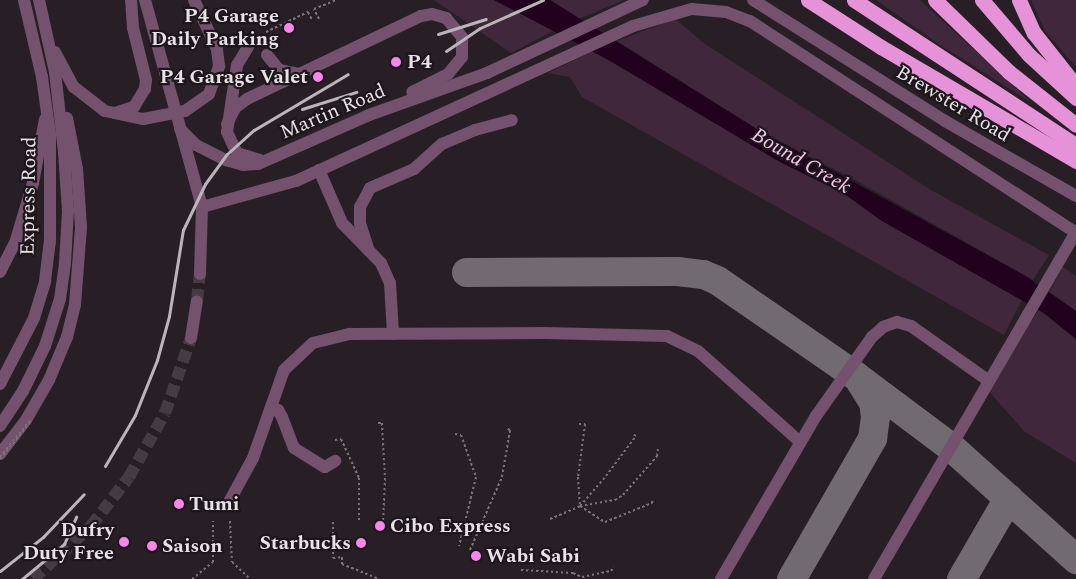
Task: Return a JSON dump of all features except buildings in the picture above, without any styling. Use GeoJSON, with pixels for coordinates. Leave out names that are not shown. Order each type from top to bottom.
{"type":"FeatureCollection","features":[{"type":"Feature","properties":{"kind":"highway"},"geometry":{"type":"LineString","coordinates":[[808,0],[881,47],[1076,161]]}},
{"type":"Feature","properties":{"kind":"highway"},"geometry":{"type":"LineString","coordinates":[[854,0],[1076,145]]}},
{"type":"Feature","properties":{"kind":"highway"},"geometry":{"type":"LineString","coordinates":[[935,0],[1009,72],[1076,125]]}},
{"type":"Feature","properties":{"kind":"highway"},"geometry":{"type":"LineString","coordinates":[[982,0],[1029,55],[1076,98]]}},
{"type":"Feature","properties":{"kind":"highway"},"geometry":{"type":"LineString","coordinates":[[1020,0],[1034,34],[1076,86]]}},
{"type":"Feature","properties":{"kind":"street","name":"Express Road"},"geometry":{"type":"LineString","coordinates":[[0,384],[34,318],[48,262],[52,194],[47,110],[24,0]]}},
{"type":"Feature","properties":{"kind":"street"},"geometry":{"type":"LineString","coordinates":[[0,426],[28,383],[55,318],[66,256],[68,196],[55,72],[39,0]]}},
{"type":"Feature","properties":{"kind":"street"},"geometry":{"type":"LineString","coordinates":[[112,114],[134,107],[145,89],[145,75],[133,28],[131,0]]}},
{"type":"Feature","properties":{"kind":"street"},"geometry":{"type":"LineString","coordinates":[[145,0],[202,207],[200,274]]}},
{"type":"Feature","properties":{"kind":"street"},"geometry":{"type":"LineString","coordinates":[[48,38],[74,87],[91,102],[112,114],[143,119],[176,114],[206,99],[218,70],[217,50],[194,0]]}},
{"type":"Feature","properties":{"kind":"street","name":"Martin Road"},"geometry":{"type":"LineString","coordinates":[[180,129],[196,145],[238,164],[253,165],[354,121],[512,61],[642,0]]}},
{"type":"Feature","properties":{"kind":"street","name":"Brewster Road"},"geometry":{"type":"LineString","coordinates":[[753,0],[952,125],[1076,196]]}},
{"type":"Feature","properties":{"kind":"street","name":"Brewster Road"},"geometry":{"type":"LineString","coordinates":[[766,0],[814,38]]}},
{"type":"Feature","properties":{"kind":"street"},"geometry":{"type":"LineString","coordinates":[[202,207],[285,185],[531,73],[667,14],[708,9],[750,21],[1076,232],[874,579]]}},
{"type":"Feature","properties":{"kind":"street"},"geometry":{"type":"LineString","coordinates":[[226,124],[242,101],[421,16],[436,15],[453,24],[462,37],[463,47],[462,57],[453,70],[354,121]]}},
{"type":"Feature","properties":{"kind":"street"},"geometry":{"type":"LineString","coordinates":[[248,48],[237,65],[226,124],[231,144],[241,155],[256,160],[272,158]]}},
{"type":"Feature","properties":{"kind":"street"},"geometry":{"type":"LineString","coordinates":[[267,55],[279,70],[300,74]]}},
{"type":"Feature","properties":{"kind":"street"},"geometry":{"type":"LineString","coordinates":[[0,457],[26,420],[54,369],[70,326],[79,282],[81,227],[77,169],[60,82],[55,72]]}},
{"type":"Feature","properties":{"kind":"street"},"geometry":{"type":"LineString","coordinates":[[0,272],[21,222],[33,183],[47,110]]}},
{"type":"Feature","properties":{"kind":"street"},"geometry":{"type":"LineString","coordinates":[[369,251],[360,224],[360,208],[370,188],[414,169],[442,144],[475,130],[512,120]]}},
{"type":"Feature","properties":{"kind":"street"},"geometry":{"type":"LineString","coordinates":[[320,170],[342,222],[381,263],[390,283],[392,334]]}},
{"type":"Feature","properties":{"kind":"street"},"geometry":{"type":"LineString","coordinates":[[0,257],[21,222]]}},
{"type":"Feature","properties":{"kind":"street"},"geometry":{"type":"LineString","coordinates":[[191,338],[197,301]]}},
{"type":"Feature","properties":{"kind":"street"},"geometry":{"type":"LineString","coordinates":[[721,579],[800,442],[872,337],[888,324],[897,322],[911,326],[989,381]]}},
{"type":"Feature","properties":{"kind":"street"},"geometry":{"type":"LineString","coordinates":[[229,502],[253,458],[284,370],[313,343],[350,334],[667,336],[698,352],[800,442]]}},
{"type":"Feature","properties":{"kind":"street"},"geometry":{"type":"LineString","coordinates":[[270,407],[278,410],[294,448],[312,462],[325,467],[335,461]]}},
{"type":"Feature","properties":{"kind":"path"},"geometry":{"type":"LineString","coordinates":[[319,19],[314,9],[336,0]]}},
{"type":"Feature","properties":{"kind":"path"},"geometry":{"type":"LineString","coordinates":[[266,32],[308,12],[312,20]]}},
{"type":"Feature","properties":{"kind":"path"},"geometry":{"type":"LineString","coordinates":[[0,457],[32,419]]}},
{"type":"Feature","properties":{"kind":"path"},"geometry":{"type":"LineString","coordinates":[[378,423],[382,423],[385,478],[383,522]]}},
{"type":"Feature","properties":{"kind":"path"},"geometry":{"type":"LineString","coordinates":[[579,424],[585,424],[578,476],[580,506]]}},
{"type":"Feature","properties":{"kind":"path"},"geometry":{"type":"LineString","coordinates":[[470,550],[502,477],[510,430],[506,428]]}},
{"type":"Feature","properties":{"kind":"path"},"geometry":{"type":"LineString","coordinates":[[456,434],[461,435],[476,477],[459,546]]}},
{"type":"Feature","properties":{"kind":"path"},"geometry":{"type":"LineString","coordinates":[[580,506],[606,476],[636,436],[633,434]]}},
{"type":"Feature","properties":{"kind":"path"},"geometry":{"type":"LineString","coordinates":[[335,440],[341,439],[359,478],[359,522]]}},
{"type":"Feature","properties":{"kind":"path"},"geometry":{"type":"LineString","coordinates":[[550,519],[580,506],[615,500],[657,456],[658,449]]}},
{"type":"Feature","properties":{"kind":"path"},"geometry":{"type":"LineString","coordinates":[[580,506],[603,522],[652,502],[653,499]]}},
{"type":"Feature","properties":{"kind":"path"},"geometry":{"type":"LineString","coordinates":[[192,579],[213,562],[213,521]]}},
{"type":"Feature","properties":{"kind":"path"},"geometry":{"type":"LineString","coordinates":[[230,521],[232,562],[250,579]]}},
{"type":"Feature","properties":{"kind":"path"},"geometry":{"type":"LineString","coordinates":[[333,522],[333,558],[342,558],[342,564],[379,579]]}},
{"type":"Feature","properties":{"kind":"path"},"geometry":{"type":"LineString","coordinates":[[521,570],[573,573],[582,577],[611,571],[614,567]]}},
{"type":"Feature","properties":{"kind":"shaded area"},"geometry":{"type":"Polygon","coordinates":[[[434,0],[494,0],[555,30],[511,53],[434,0]]]}},
{"type":"Feature","properties":{"kind":"shaded area"},"geometry":{"type":"Polygon","coordinates":[[[550,0],[624,0],[579,19],[550,0]]]}},
{"type":"Feature","properties":{"kind":"shaded area"},"geometry":{"type":"Polygon","coordinates":[[[876,0],[920,0],[1032,103],[940,45],[876,0]]]}},
{"type":"Feature","properties":{"kind":"shaded area"},"geometry":{"type":"Polygon","coordinates":[[[1031,0],[1076,0],[1076,67],[1045,31],[1031,0]]]}},
{"type":"Feature","properties":{"kind":"shaded area"},"geometry":{"type":"Polygon","coordinates":[[[675,19],[705,44],[931,190],[1049,255],[1033,280],[857,181],[760,131],[617,41],[675,19]]]}},
{"type":"Feature","properties":{"kind":"shaded area"},"geometry":{"type":"Polygon","coordinates":[[[593,51],[780,162],[843,193],[882,221],[1014,294],[1022,300],[1004,335],[582,97],[570,77],[548,73],[593,51]]]}},
{"type":"Feature","properties":{"kind":"shaded area"},"geometry":{"type":"Polygon","coordinates":[[[1063,267],[1076,276],[1076,311],[1049,292],[1063,267]]]}},
{"type":"Feature","properties":{"kind":"shaded area"},"geometry":{"type":"Polygon","coordinates":[[[1039,310],[1076,339],[1076,463],[1025,432],[985,387],[1039,310]]]}},
{"type":"Feature","properties":{"kind":"water","name":"Bound Creek"},"geometry":{"type":"Polygon","coordinates":[[[494,0],[550,0],[760,131],[1024,275],[1076,311],[1076,339],[1044,313],[882,221],[843,193],[780,162],[614,63],[494,0]]]}},
{"type":"Feature","properties":{"kind":"taxiway"},"geometry":{"type":"LineString","coordinates":[[466,272],[677,271],[703,274],[717,280],[856,376],[951,447],[1076,559]]}},
{"type":"Feature","properties":{"kind":"taxiway"},"geometry":{"type":"LineString","coordinates":[[791,579],[872,438],[875,416],[873,402],[859,380]]}},
{"type":"Feature","properties":{"kind":"taxiway"},"geometry":{"type":"LineString","coordinates":[[961,579],[1008,498]]}},
{"type":"Feature","properties":{"kind":"tunnel"},"geometry":{"type":"LineString","coordinates":[[197,301],[200,274]]}},
{"type":"Feature","properties":{"kind":"tunnel"},"geometry":{"type":"LineString","coordinates":[[33,579],[91,526],[129,477],[165,413],[191,338]]}},
{"type":"Feature","properties":{"kind":"railway"},"geometry":{"type":"LineString","coordinates":[[446,51],[480,28],[543,0]]}},
{"type":"Feature","properties":{"kind":"railway"},"geometry":{"type":"LineString","coordinates":[[438,34],[486,19]]}},
{"type":"Feature","properties":{"kind":"railway"},"geometry":{"type":"LineString","coordinates":[[105,466],[135,415],[157,360],[169,316],[183,230],[205,184],[227,154],[254,130],[348,74]]}},
{"type":"Feature","properties":{"kind":"railway"},"geometry":{"type":"LineString","coordinates":[[302,109],[356,92]]}},
{"type":"Feature","properties":{"kind":"railway"},"geometry":{"type":"LineString","coordinates":[[0,571],[43,537],[84,494]]}},
{"type":"Feature","properties":{"kind":"railway"},"geometry":{"type":"LineString","coordinates":[[22,579],[64,544],[76,517]]}},
{"type":"Feature","properties":{"kind":"place","name":"P4 Garage Daily Parking"},"geometry":{"type":"Point","coordinates":[289,28]}},
{"type":"Feature","properties":{"kind":"place","name":"P4"},"geometry":{"type":"Point","coordinates":[396,62]}},
{"type":"Feature","properties":{"kind":"place","name":"P4 Garage Valet"},"geometry":{"type":"Point","coordinates":[318,77]}},
{"type":"Feature","properties":{"kind":"place","name":"Tumi"},"geometry":{"type":"Point","coordinates":[179,504]}},
{"type":"Feature","properties":{"kind":"place","name":"Cibo Express"},"geometry":{"type":"Point","coordinates":[380,526]}},
{"type":"Feature","properties":{"kind":"place","name":"Dufry Duty Free"},"geometry":{"type":"Point","coordinates":[124,542]}},
{"type":"Feature","properties":{"kind":"place","name":"Starbucks"},"geometry":{"type":"Point","coordinates":[361,543]}},
{"type":"Feature","properties":{"kind":"place","name":"Saison"},"geometry":{"type":"Point","coordinates":[152,546]}},
{"type":"Feature","properties":{"kind":"place","name":"Wabi Sabi"},"geometry":{"type":"Point","coordinates":[476,556]}}]}
